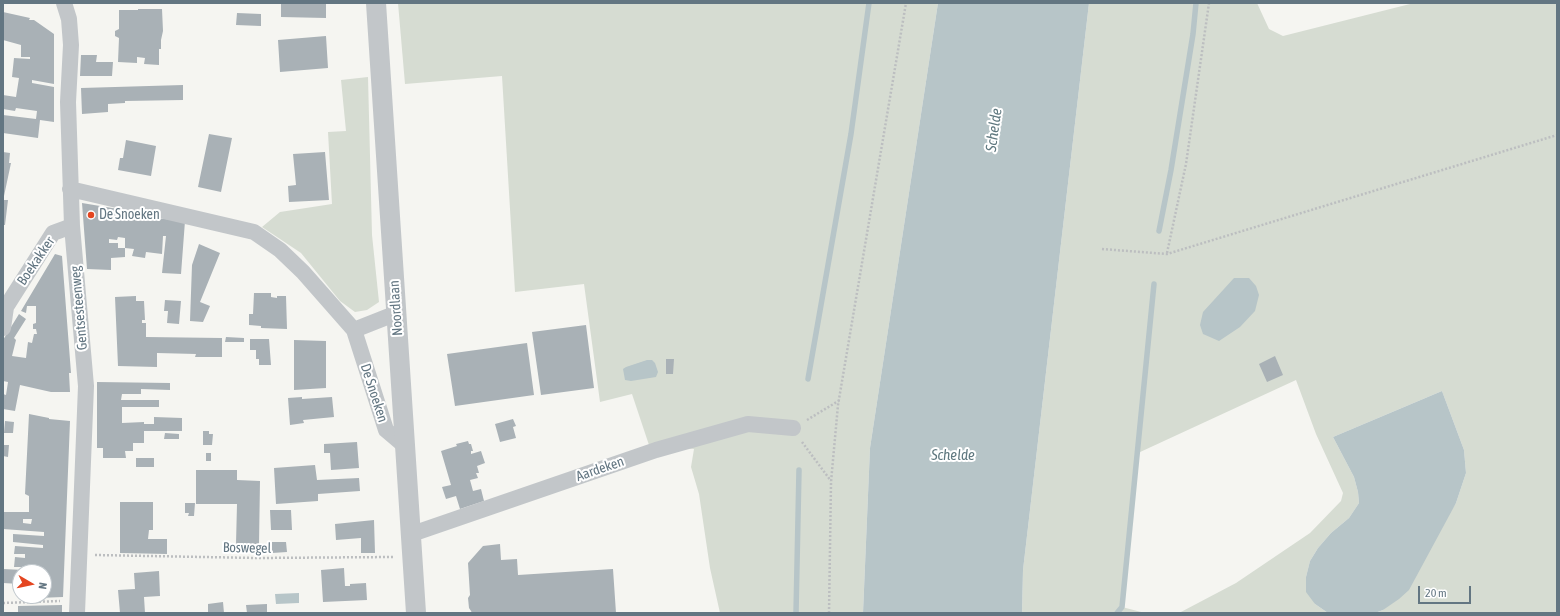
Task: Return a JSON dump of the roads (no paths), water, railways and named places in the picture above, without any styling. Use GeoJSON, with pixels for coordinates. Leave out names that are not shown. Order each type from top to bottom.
{"type":"FeatureCollection","features":[{"type":"Feature","properties":{"kind":"street","name":"Gentsesteenweg"},"geometry":{"type":"LineString","coordinates":[[64,3],[69,19],[71,45],[68,102],[72,226],[86,386],[78,607]]}},
{"type":"Feature","properties":{"kind":"street","name":"Noordlaan"},"geometry":{"type":"LineString","coordinates":[[376,3],[416,613]]}},
{"type":"Feature","properties":{"kind":"street","name":"De Snoeken"},"geometry":{"type":"LineString","coordinates":[[70,189],[254,232],[280,250],[303,272],[354,330],[386,430],[406,447]]}},
{"type":"Feature","properties":{"kind":"street","name":"Boekakker"},"geometry":{"type":"LineString","coordinates":[[3,328],[6,307],[53,233],[72,226]]}},
{"type":"Feature","properties":{"kind":"street"},"geometry":{"type":"LineString","coordinates":[[354,330],[397,313]]}},
{"type":"Feature","properties":{"kind":"street","name":"Aardeken"},"geometry":{"type":"LineString","coordinates":[[412,534],[656,450],[748,424],[793,428]]}},
{"type":"Feature","properties":{"kind":"water","name":"Schelde"},"geometry":{"type":"Polygon","coordinates":[[[938,3],[1089,3],[1023,570],[1022,613],[863,613],[870,448],[938,3]]]}},
{"type":"Feature","properties":{"kind":"water"},"geometry":{"type":"Polygon","coordinates":[[[1234,278],[1249,278],[1256,286],[1259,295],[1255,311],[1240,327],[1219,341],[1203,334],[1200,325],[1203,312],[1234,278]]]}},
{"type":"Feature","properties":{"kind":"water"},"geometry":{"type":"Polygon","coordinates":[[[647,360],[652,360],[655,363],[658,372],[656,377],[631,381],[625,380],[623,369],[647,360]]]}},
{"type":"Feature","properties":{"kind":"water"},"geometry":{"type":"Polygon","coordinates":[[[1442,391],[1464,450],[1466,473],[1456,503],[1409,590],[1399,599],[1383,610],[1375,613],[1328,613],[1315,604],[1306,592],[1306,577],[1310,561],[1318,548],[1331,533],[1349,518],[1359,503],[1354,477],[1333,437],[1442,391]]]}},
{"type":"Feature","properties":{"kind":"water"},"geometry":{"type":"Polygon","coordinates":[[[299,593],[299,603],[276,604],[275,594],[299,593]]]}},
{"type":"Feature","properties":{"kind":"waterway"},"geometry":{"type":"LineString","coordinates":[[808,379],[851,134],[869,3]]}},
{"type":"Feature","properties":{"kind":"waterway"},"geometry":{"type":"LineString","coordinates":[[1159,231],[1171,170],[1193,34],[1196,3]]}},
{"type":"Feature","properties":{"kind":"waterway"},"geometry":{"type":"LineString","coordinates":[[1117,613],[1122,607],[1154,284]]}},
{"type":"Feature","properties":{"kind":"waterway"},"geometry":{"type":"LineString","coordinates":[[796,613],[799,470]]}},
{"type":"Feature","properties":{"kind":"place","name":"De Snoeken"},"geometry":{"type":"Point","coordinates":[91,215]}}]}
